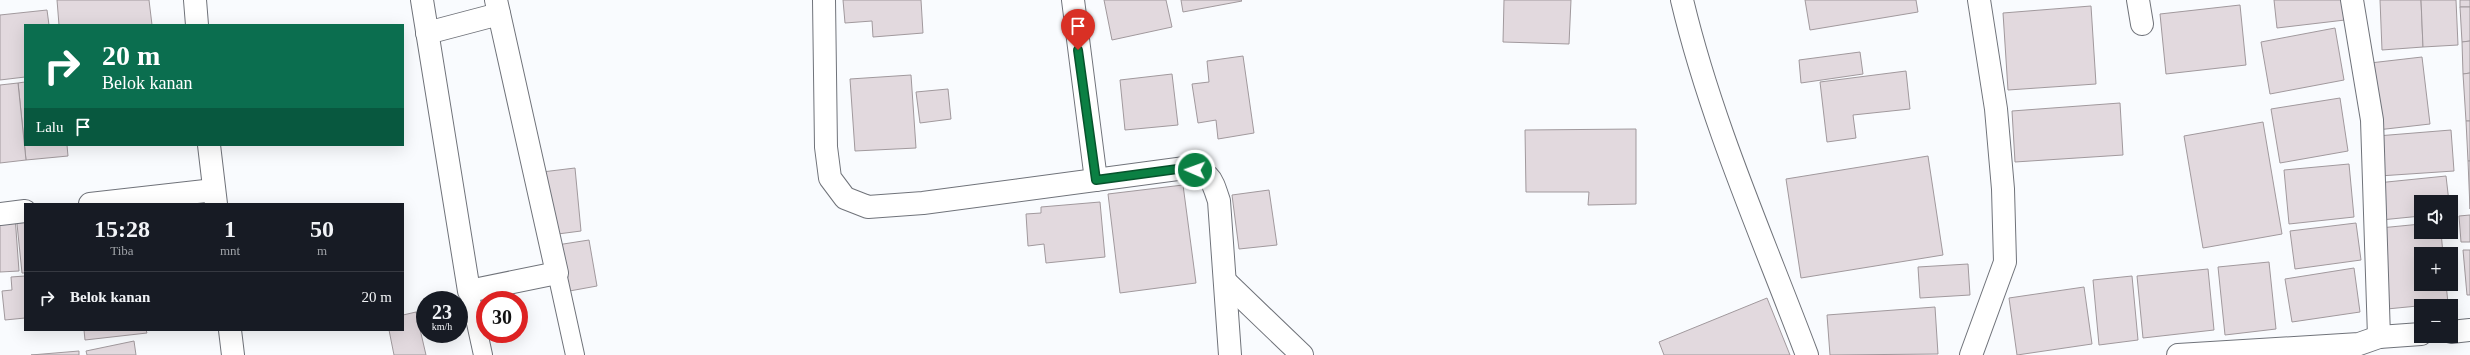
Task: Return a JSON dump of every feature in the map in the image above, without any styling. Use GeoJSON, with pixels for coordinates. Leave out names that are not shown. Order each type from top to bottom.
{"type":"FeatureCollection","features":[{"type":"Feature","properties":{"kind":"street"},"geometry":{"type":"LineString","coordinates":[[195,0],[197,24]]}},
{"type":"Feature","properties":{"kind":"street"},"geometry":{"type":"LineString","coordinates":[[422,0],[427,33],[469,291],[557,274],[497,7],[427,33]]}},
{"type":"Feature","properties":{"kind":"street"},"geometry":{"type":"LineString","coordinates":[[824,0],[826,147],[830,178],[845,198],[868,207],[923,203],[1185,168],[1204,172],[1213,183],[1219,201],[1230,355]]}},
{"type":"Feature","properties":{"kind":"street"},"geometry":{"type":"LineString","coordinates":[[1073,0],[1096,180]]}},
{"type":"Feature","properties":{"kind":"street"},"geometry":{"type":"LineString","coordinates":[[1682,0],[1689,32],[1726,147],[1807,355]]}},
{"type":"Feature","properties":{"kind":"street"},"geometry":{"type":"LineString","coordinates":[[1971,355],[2005,262],[2003,189],[1997,123],[1980,0]]}},
{"type":"Feature","properties":{"kind":"street"},"geometry":{"type":"LineString","coordinates":[[2138,0],[2142,24]]}},
{"type":"Feature","properties":{"kind":"street"},"geometry":{"type":"LineString","coordinates":[[2352,0],[2372,120],[2366,345]]}},
{"type":"Feature","properties":{"kind":"street"},"geometry":{"type":"LineString","coordinates":[[108,203],[215,197],[209,146]]}},
{"type":"Feature","properties":{"kind":"street"},"geometry":{"type":"LineString","coordinates":[[0,214],[24,211]]}},
{"type":"Feature","properties":{"kind":"street"},"geometry":{"type":"LineString","coordinates":[[1225,281],[1302,355]]}},
{"type":"Feature","properties":{"kind":"street"},"geometry":{"type":"LineString","coordinates":[[2458,331],[2470,330]]}},
{"type":"Feature","properties":{"kind":"street"},"geometry":{"type":"LineString","coordinates":[[230,331],[233,355]]}},
{"type":"Feature","properties":{"kind":"street"},"geometry":{"type":"LineString","coordinates":[[2178,355],[2366,345],[2414,335]]}},
{"type":"Feature","properties":{"kind":"lane"},"geometry":{"type":"LineString","coordinates":[[557,274],[575,355]]}},
{"type":"Feature","properties":{"kind":"lane"},"geometry":{"type":"LineString","coordinates":[[469,291],[483,355]]}},
{"type":"Feature","properties":{"kind":"building"},"geometry":{"type":"Polygon","coordinates":[[[57,0],[149,0],[152,24],[59,24],[57,0]]]}},
{"type":"Feature","properties":{"kind":"building"},"geometry":{"type":"Polygon","coordinates":[[[843,0],[921,0],[923,33],[873,37],[872,21],[845,23],[843,0]]]}},
{"type":"Feature","properties":{"kind":"building"},"geometry":{"type":"Polygon","coordinates":[[[1104,0],[1166,0],[1172,27],[1112,40],[1104,0]]]}},
{"type":"Feature","properties":{"kind":"building"},"geometry":{"type":"Polygon","coordinates":[[[1181,0],[1241,0],[1242,1],[1183,12],[1181,0]]]}},
{"type":"Feature","properties":{"kind":"building"},"geometry":{"type":"Polygon","coordinates":[[[1504,0],[1571,0],[1569,44],[1503,42],[1504,0]]]}},
{"type":"Feature","properties":{"kind":"building"},"geometry":{"type":"Polygon","coordinates":[[[1805,0],[1916,0],[1918,12],[1810,30],[1805,0]]]}},
{"type":"Feature","properties":{"kind":"building"},"geometry":{"type":"Polygon","coordinates":[[[2274,0],[2343,0],[2345,20],[2277,28],[2274,0]]]}},
{"type":"Feature","properties":{"kind":"building"},"geometry":{"type":"Polygon","coordinates":[[[2380,0],[2421,0],[2423,47],[2382,50],[2380,0]]]}},
{"type":"Feature","properties":{"kind":"building"},"geometry":{"type":"Polygon","coordinates":[[[2421,0],[2456,0],[2458,45],[2423,47],[2421,0]]]}},
{"type":"Feature","properties":{"kind":"building"},"geometry":{"type":"Polygon","coordinates":[[[2460,0],[2470,0],[2470,7],[2460,7],[2460,0]]]}},
{"type":"Feature","properties":{"kind":"building"},"geometry":{"type":"Polygon","coordinates":[[[2240,5],[2246,65],[2166,74],[2160,14],[2240,5]]]}},
{"type":"Feature","properties":{"kind":"building"},"geometry":{"type":"Polygon","coordinates":[[[2091,6],[2096,84],[2008,90],[2003,13],[2091,6]]]}},
{"type":"Feature","properties":{"kind":"building"},"geometry":{"type":"Polygon","coordinates":[[[2460,7],[2470,7],[2470,41],[2462,42],[2460,7]]]}},
{"type":"Feature","properties":{"kind":"building"},"geometry":{"type":"Polygon","coordinates":[[[47,10],[49,24],[24,24],[24,77],[0,80],[0,15],[47,10]]]}},
{"type":"Feature","properties":{"kind":"building"},"geometry":{"type":"Polygon","coordinates":[[[2335,28],[2344,80],[2270,94],[2261,42],[2335,28]]]}},
{"type":"Feature","properties":{"kind":"building"},"geometry":{"type":"Polygon","coordinates":[[[2470,41],[2470,73],[2463,74],[2462,42],[2470,41]]]}},
{"type":"Feature","properties":{"kind":"building"},"geometry":{"type":"Polygon","coordinates":[[[1860,52],[1863,74],[1801,83],[1799,60],[1860,52]]]}},
{"type":"Feature","properties":{"kind":"building"},"geometry":{"type":"Polygon","coordinates":[[[1243,56],[1254,133],[1218,139],[1216,120],[1198,123],[1192,84],[1209,82],[1207,61],[1243,56]]]}},
{"type":"Feature","properties":{"kind":"building"},"geometry":{"type":"Polygon","coordinates":[[[2422,57],[2430,124],[2377,130],[2370,63],[2422,57]]]}},
{"type":"Feature","properties":{"kind":"building"},"geometry":{"type":"Polygon","coordinates":[[[1906,71],[1910,109],[1853,115],[1856,138],[1827,142],[1820,82],[1906,71]]]}},
{"type":"Feature","properties":{"kind":"building"},"geometry":{"type":"Polygon","coordinates":[[[2470,73],[2470,121],[2466,121],[2463,74],[2470,73]]]}},
{"type":"Feature","properties":{"kind":"building"},"geometry":{"type":"Polygon","coordinates":[[[1172,74],[1178,125],[1125,130],[1120,80],[1172,74]]]}},
{"type":"Feature","properties":{"kind":"building"},"geometry":{"type":"Polygon","coordinates":[[[911,75],[916,148],[855,151],[850,79],[911,75]]]}},
{"type":"Feature","properties":{"kind":"building"},"geometry":{"type":"Polygon","coordinates":[[[24,82],[24,141],[18,83],[24,82]]]}},
{"type":"Feature","properties":{"kind":"building"},"geometry":{"type":"Polygon","coordinates":[[[18,83],[26,160],[0,163],[0,85],[18,83]]]}},
{"type":"Feature","properties":{"kind":"building"},"geometry":{"type":"Polygon","coordinates":[[[948,89],[951,119],[920,123],[916,92],[948,89]]]}},
{"type":"Feature","properties":{"kind":"building"},"geometry":{"type":"Polygon","coordinates":[[[2340,98],[2348,151],[2280,163],[2271,109],[2340,98]]]}},
{"type":"Feature","properties":{"kind":"building"},"geometry":{"type":"Polygon","coordinates":[[[2120,103],[2123,155],[2015,162],[2012,111],[2120,103]]]}},
{"type":"Feature","properties":{"kind":"building"},"geometry":{"type":"Polygon","coordinates":[[[2466,121],[2470,121],[2470,161],[2468,161],[2466,121]]]}},
{"type":"Feature","properties":{"kind":"building"},"geometry":{"type":"Polygon","coordinates":[[[2263,122],[2282,234],[2203,248],[2184,136],[2263,122]]]}},
{"type":"Feature","properties":{"kind":"building"},"geometry":{"type":"Polygon","coordinates":[[[1636,129],[1636,204],[1588,205],[1589,192],[1526,192],[1525,130],[1636,129]]]}},
{"type":"Feature","properties":{"kind":"building"},"geometry":{"type":"Polygon","coordinates":[[[2451,130],[2454,171],[2379,176],[2377,136],[2451,130]]]}},
{"type":"Feature","properties":{"kind":"building"},"geometry":{"type":"Polygon","coordinates":[[[25,146],[67,146],[68,156],[26,160],[25,146]]]}},
{"type":"Feature","properties":{"kind":"building"},"geometry":{"type":"Polygon","coordinates":[[[1928,156],[1943,255],[1801,278],[1786,179],[1928,156]]]}},
{"type":"Feature","properties":{"kind":"building"},"geometry":{"type":"Polygon","coordinates":[[[2468,161],[2470,161],[2470,209],[2468,161]]]}},
{"type":"Feature","properties":{"kind":"building"},"geometry":{"type":"Polygon","coordinates":[[[2349,164],[2354,217],[2289,224],[2284,170],[2349,164]]]}},
{"type":"Feature","properties":{"kind":"building"},"geometry":{"type":"Polygon","coordinates":[[[575,168],[581,231],[550,235],[542,172],[575,168]]]}},
{"type":"Feature","properties":{"kind":"building"},"geometry":{"type":"Polygon","coordinates":[[[2446,176],[2448,195],[2414,195],[2414,217],[2381,220],[2377,183],[2446,176]]]}},
{"type":"Feature","properties":{"kind":"building"},"geometry":{"type":"Polygon","coordinates":[[[1183,185],[1196,283],[1120,293],[1108,194],[1183,185]]]}},
{"type":"Feature","properties":{"kind":"building"},"geometry":{"type":"Polygon","coordinates":[[[1269,190],[1277,245],[1239,249],[1232,195],[1269,190]]]}},
{"type":"Feature","properties":{"kind":"building"},"geometry":{"type":"Polygon","coordinates":[[[1100,202],[1105,257],[1046,263],[1044,244],[1028,246],[1026,214],[1041,213],[1041,207],[1100,202]]]}},
{"type":"Feature","properties":{"kind":"building"},"geometry":{"type":"Polygon","coordinates":[[[24,213],[24,273],[22,273],[16,214],[24,213]]]}},
{"type":"Feature","properties":{"kind":"building"},"geometry":{"type":"Polygon","coordinates":[[[2470,215],[2470,242],[2461,242],[2459,216],[2470,215]]]}},
{"type":"Feature","properties":{"kind":"building"},"geometry":{"type":"Polygon","coordinates":[[[15,216],[19,271],[0,272],[0,217],[15,216]]]}},
{"type":"Feature","properties":{"kind":"building"},"geometry":{"type":"Polygon","coordinates":[[[2356,223],[2361,260],[2295,269],[2290,231],[2356,223]]]}},
{"type":"Feature","properties":{"kind":"building"},"geometry":{"type":"Polygon","coordinates":[[[2414,225],[2414,239],[2442,239],[2442,247],[2414,247],[2414,291],[2447,291],[2448,299],[2414,299],[2414,306],[2387,309],[2380,228],[2414,225]]]}},
{"type":"Feature","properties":{"kind":"building"},"geometry":{"type":"Polygon","coordinates":[[[589,240],[597,286],[564,292],[557,245],[589,240]]]}},
{"type":"Feature","properties":{"kind":"building"},"geometry":{"type":"Polygon","coordinates":[[[2463,250],[2470,250],[2470,295],[2467,295],[2463,250]]]}},
{"type":"Feature","properties":{"kind":"building"},"geometry":{"type":"Polygon","coordinates":[[[2269,262],[2276,329],[2225,335],[2218,267],[2269,262]]]}},
{"type":"Feature","properties":{"kind":"building"},"geometry":{"type":"Polygon","coordinates":[[[1968,264],[1970,295],[1920,298],[1918,267],[1968,264]]]}},
{"type":"Feature","properties":{"kind":"building"},"geometry":{"type":"Polygon","coordinates":[[[2354,268],[2360,312],[2292,322],[2285,279],[2354,268]]]}},
{"type":"Feature","properties":{"kind":"building"},"geometry":{"type":"Polygon","coordinates":[[[2208,269],[2214,330],[2143,338],[2137,276],[2208,269]]]}},
{"type":"Feature","properties":{"kind":"building"},"geometry":{"type":"Polygon","coordinates":[[[24,276],[24,318],[5,320],[2,291],[12,290],[11,277],[24,276]]]}},
{"type":"Feature","properties":{"kind":"building"},"geometry":{"type":"Polygon","coordinates":[[[2132,276],[2138,340],[2099,345],[2093,280],[2132,276]]]}},
{"type":"Feature","properties":{"kind":"building"},"geometry":{"type":"Polygon","coordinates":[[[2084,287],[2092,344],[2017,355],[2009,298],[2084,287]]]}},
{"type":"Feature","properties":{"kind":"building"},"geometry":{"type":"Polygon","coordinates":[[[1767,298],[1790,355],[1664,355],[1659,342],[1767,298]]]}},
{"type":"Feature","properties":{"kind":"building"},"geometry":{"type":"Polygon","coordinates":[[[1935,307],[1938,354],[1830,355],[1827,315],[1935,307]]]}},
{"type":"Feature","properties":{"kind":"building"},"geometry":{"type":"Polygon","coordinates":[[[416,312],[416,343],[423,343],[426,355],[394,355],[389,331],[404,331],[404,315],[416,312]]]}},
{"type":"Feature","properties":{"kind":"building"},"geometry":{"type":"Polygon","coordinates":[[[84,331],[146,331],[147,333],[85,340],[84,331]]]}},
{"type":"Feature","properties":{"kind":"building"},"geometry":{"type":"Polygon","coordinates":[[[134,341],[136,355],[87,355],[86,351],[134,341]]]}},
{"type":"Feature","properties":{"kind":"building"},"geometry":{"type":"Polygon","coordinates":[[[79,351],[79,355],[31,355],[79,351]]]}},
{"type":"Feature","properties":{"kind":"route"},"geometry":{"type":"LineString","coordinates":[[1078,50],[1096,180],[1185,168],[1195,170]]}}]}
